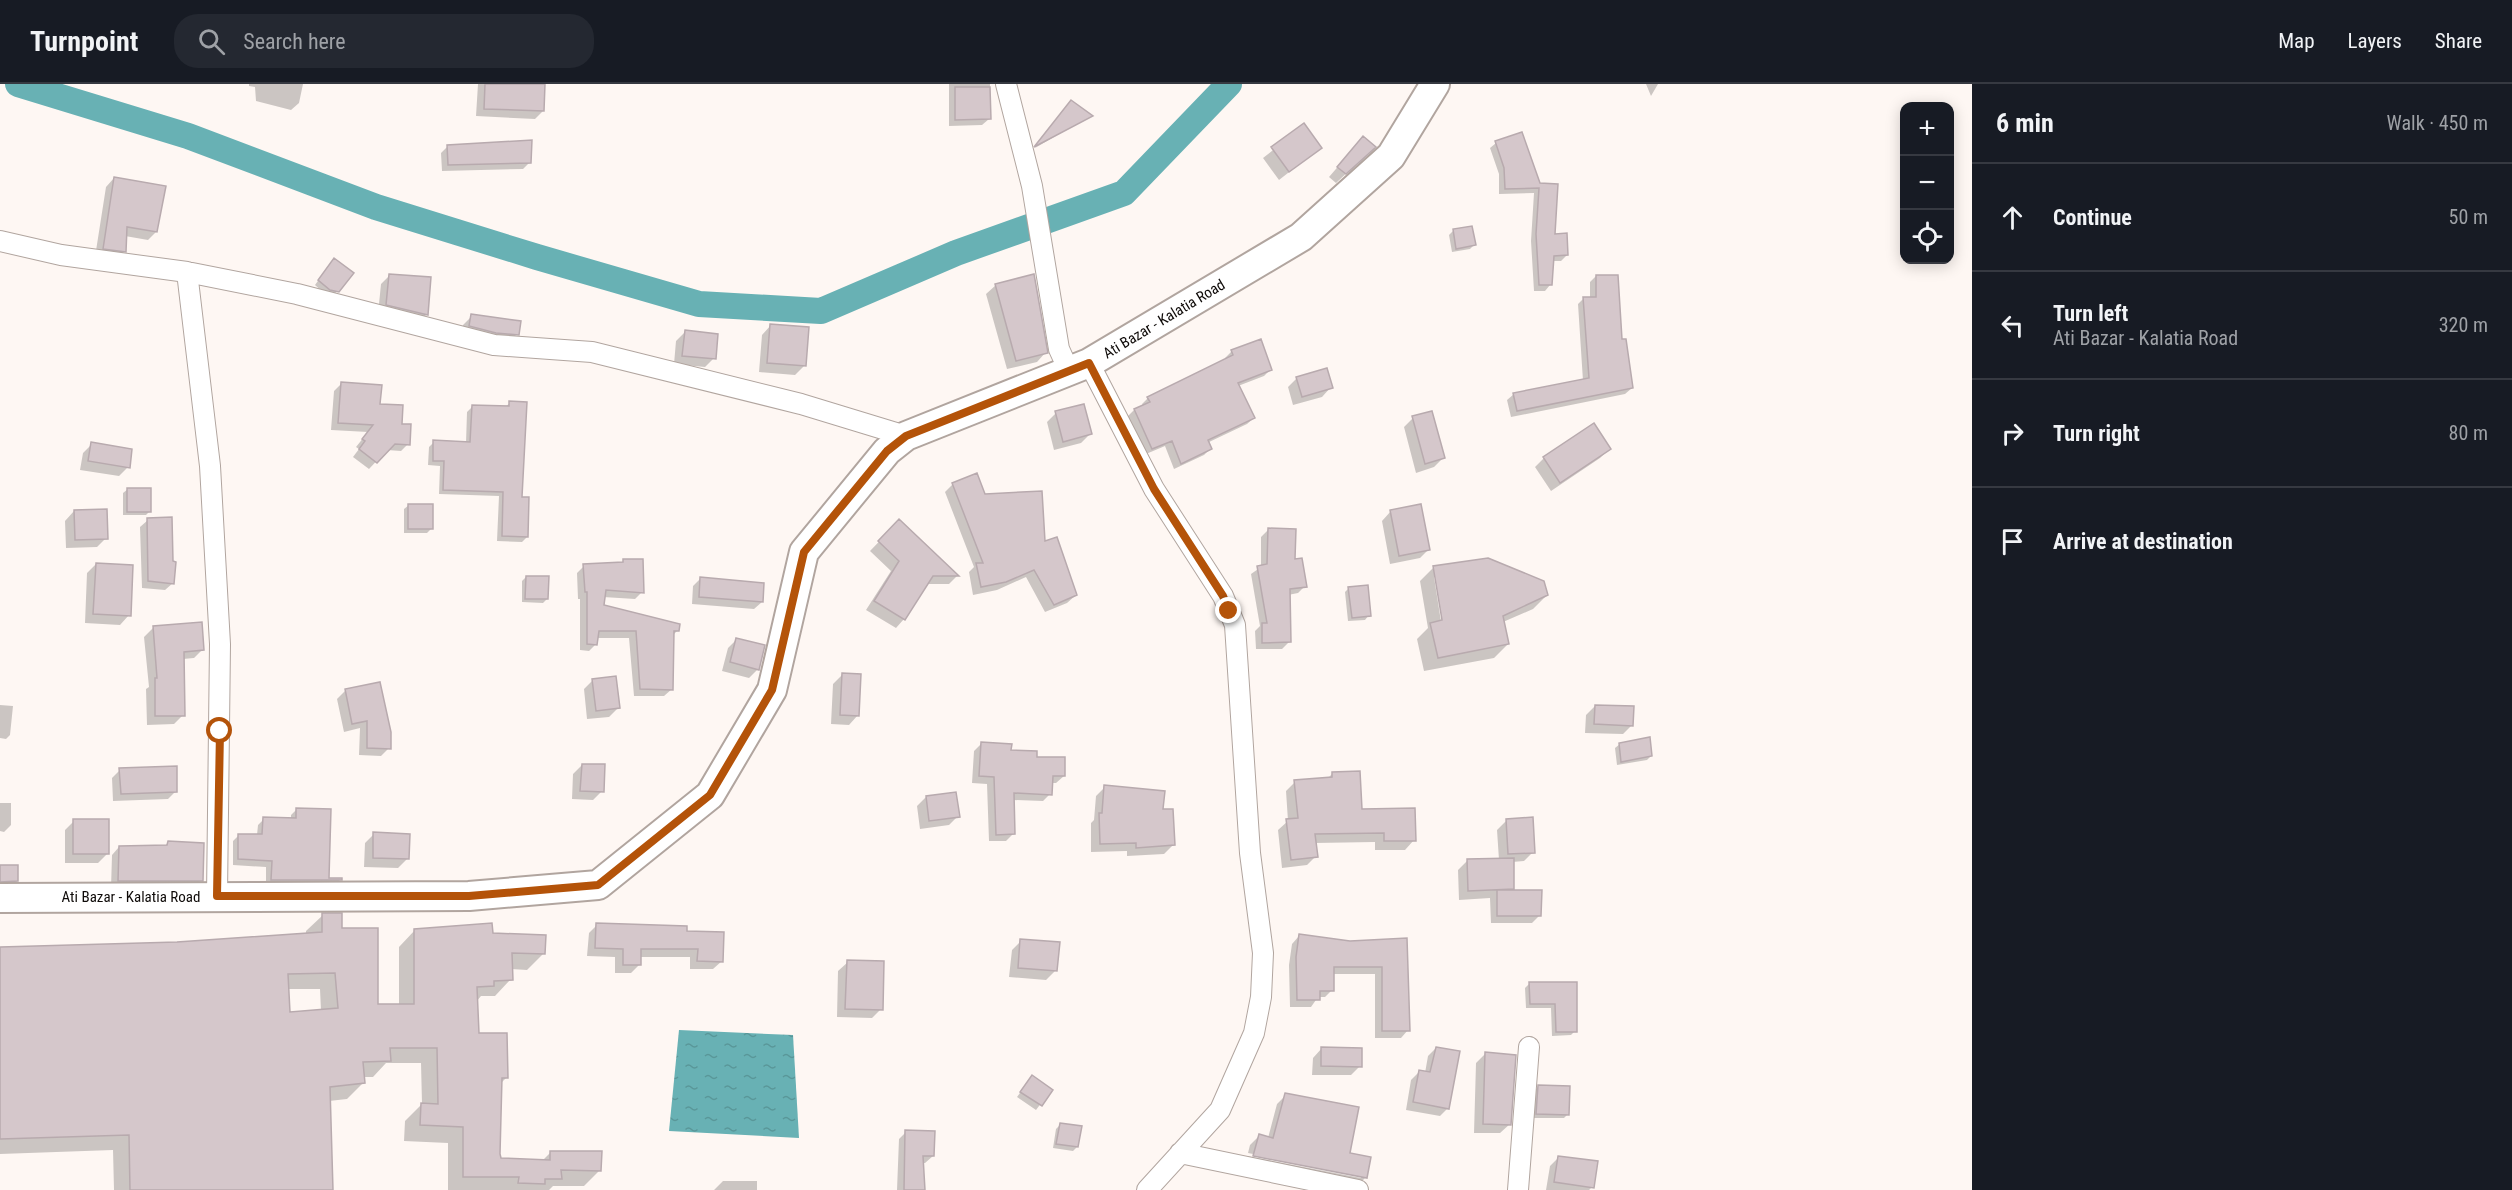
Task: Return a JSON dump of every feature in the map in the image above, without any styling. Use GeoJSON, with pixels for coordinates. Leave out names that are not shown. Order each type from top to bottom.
{"type":"FeatureCollection","features":[{"type":"Feature","properties":{"kind":"main road","name":"Ati Bazar - Kalatia Road"},"geometry":{"type":"LineString","coordinates":[[0,898],[469,896],[598,885],[710,795],[772,690],[804,552],[887,451],[906,436],[1079,367],[1301,237],[1391,156],[1435,84]]}},
{"type":"Feature","properties":{"kind":"street"},"geometry":{"type":"LineString","coordinates":[[1006,84],[1032,186],[1059,349],[1079,367],[1223,596],[1234,625],[1250,853],[1263,952],[1261,996],[1254,1033],[1220,1110],[1147,1190]]}},
{"type":"Feature","properties":{"kind":"street"},"geometry":{"type":"LineString","coordinates":[[0,241],[61,255],[187,272],[297,294],[494,345],[592,352],[801,404],[906,436]]}},
{"type":"Feature","properties":{"kind":"street"},"geometry":{"type":"LineString","coordinates":[[187,272],[210,466],[220,644],[217,896]]}},
{"type":"Feature","properties":{"kind":"street"},"geometry":{"type":"LineString","coordinates":[[1518,1190],[1529,1047]]}},
{"type":"Feature","properties":{"kind":"street"},"geometry":{"type":"LineString","coordinates":[[1180,1153],[1358,1190]]}},
{"type":"Feature","properties":{"kind":"water"},"geometry":{"type":"Polygon","coordinates":[[[679,1030],[793,1035],[799,1138],[669,1131],[679,1030]]]}},
{"type":"Feature","properties":{"kind":"building"},"geometry":{"type":"Polygon","coordinates":[[[485,84],[545,84],[544,111],[484,109],[485,84]]]}},
{"type":"Feature","properties":{"kind":"building"},"geometry":{"type":"Polygon","coordinates":[[[955,87],[990,87],[991,119],[955,120],[955,87]]]}},
{"type":"Feature","properties":{"kind":"building"},"geometry":{"type":"Polygon","coordinates":[[[1071,100],[1093,116],[1034,147],[1071,100]]]}},
{"type":"Feature","properties":{"kind":"building"},"geometry":{"type":"Polygon","coordinates":[[[1304,123],[1322,148],[1289,172],[1271,147],[1304,123]]]}},
{"type":"Feature","properties":{"kind":"building"},"geometry":{"type":"Polygon","coordinates":[[[1522,132],[1540,183],[1558,184],[1555,234],[1567,233],[1568,255],[1554,256],[1552,285],[1539,285],[1536,234],[1539,188],[1505,189],[1504,168],[1495,141],[1522,132]]]}},
{"type":"Feature","properties":{"kind":"building"},"geometry":{"type":"Polygon","coordinates":[[[1363,136],[1376,147],[1346,174],[1337,167],[1363,136]]]}},
{"type":"Feature","properties":{"kind":"building"},"geometry":{"type":"Polygon","coordinates":[[[532,140],[531,163],[448,165],[447,145],[532,140]]]}},
{"type":"Feature","properties":{"kind":"building"},"geometry":{"type":"Polygon","coordinates":[[[114,177],[166,186],[157,232],[127,227],[126,252],[103,249],[114,177]]]}},
{"type":"Feature","properties":{"kind":"building"},"geometry":{"type":"Polygon","coordinates":[[[1472,226],[1476,245],[1456,249],[1453,229],[1472,226]]]}},
{"type":"Feature","properties":{"kind":"building"},"geometry":{"type":"Polygon","coordinates":[[[334,258],[354,273],[339,292],[330,290],[318,280],[334,258]]]}},
{"type":"Feature","properties":{"kind":"building"},"geometry":{"type":"Polygon","coordinates":[[[389,274],[431,277],[428,315],[386,305],[389,274]]]}},
{"type":"Feature","properties":{"kind":"building"},"geometry":{"type":"Polygon","coordinates":[[[1034,274],[1048,353],[1016,361],[995,284],[1034,274]]]}},
{"type":"Feature","properties":{"kind":"building"},"geometry":{"type":"Polygon","coordinates":[[[1596,275],[1618,275],[1622,339],[1626,339],[1633,388],[1517,411],[1513,393],[1589,378],[1583,297],[1596,297],[1596,275]]]}},
{"type":"Feature","properties":{"kind":"building"},"geometry":{"type":"Polygon","coordinates":[[[471,314],[521,321],[519,335],[496,333],[469,326],[471,314]]]}},
{"type":"Feature","properties":{"kind":"building"},"geometry":{"type":"Polygon","coordinates":[[[770,324],[809,327],[806,366],[767,363],[770,324]]]}},
{"type":"Feature","properties":{"kind":"building"},"geometry":{"type":"Polygon","coordinates":[[[685,330],[718,334],[716,359],[682,356],[685,330]]]}},
{"type":"Feature","properties":{"kind":"building"},"geometry":{"type":"Polygon","coordinates":[[[1261,339],[1272,370],[1238,383],[1255,418],[1208,440],[1212,449],[1181,464],[1172,441],[1152,449],[1134,409],[1150,402],[1147,397],[1233,355],[1231,350],[1261,339]]]}},
{"type":"Feature","properties":{"kind":"building"},"geometry":{"type":"Polygon","coordinates":[[[1327,368],[1333,388],[1302,397],[1296,377],[1327,368]]]}},
{"type":"Feature","properties":{"kind":"building"},"geometry":{"type":"Polygon","coordinates":[[[341,382],[382,385],[380,404],[403,405],[402,424],[411,424],[410,445],[395,444],[377,463],[359,449],[365,441],[362,439],[373,425],[338,423],[341,382]]]}},
{"type":"Feature","properties":{"kind":"building"},"geometry":{"type":"Polygon","coordinates":[[[509,401],[527,402],[522,497],[529,497],[528,537],[502,536],[503,492],[443,490],[444,461],[433,461],[433,440],[470,442],[472,405],[509,406],[509,401]]]}},
{"type":"Feature","properties":{"kind":"building"},"geometry":{"type":"Polygon","coordinates":[[[1084,404],[1092,434],[1063,442],[1055,411],[1084,404]]]}},
{"type":"Feature","properties":{"kind":"building"},"geometry":{"type":"Polygon","coordinates":[[[1432,411],[1445,458],[1425,464],[1412,416],[1432,411]]]}},
{"type":"Feature","properties":{"kind":"building"},"geometry":{"type":"Polygon","coordinates":[[[1594,423],[1611,449],[1560,483],[1543,457],[1594,423]]]}},
{"type":"Feature","properties":{"kind":"building"},"geometry":{"type":"Polygon","coordinates":[[[91,442],[132,449],[130,468],[88,461],[91,442]]]}},
{"type":"Feature","properties":{"kind":"building"},"geometry":{"type":"Polygon","coordinates":[[[977,473],[985,494],[1042,491],[1045,541],[1057,537],[1077,595],[1054,605],[1034,570],[1006,582],[981,587],[976,563],[983,563],[952,483],[977,473]]]}},
{"type":"Feature","properties":{"kind":"building"},"geometry":{"type":"Polygon","coordinates":[[[127,488],[151,488],[151,512],[127,512],[127,488]]]}},
{"type":"Feature","properties":{"kind":"building"},"geometry":{"type":"Polygon","coordinates":[[[408,504],[433,504],[433,529],[408,529],[408,504]]]}},
{"type":"Feature","properties":{"kind":"building"},"geometry":{"type":"Polygon","coordinates":[[[1421,504],[1430,550],[1399,556],[1390,510],[1421,504]]]}},
{"type":"Feature","properties":{"kind":"building"},"geometry":{"type":"Polygon","coordinates":[[[107,509],[108,539],[75,540],[74,510],[107,509]]]}},
{"type":"Feature","properties":{"kind":"building"},"geometry":{"type":"Polygon","coordinates":[[[172,517],[173,561],[176,562],[174,584],[148,581],[147,518],[172,517]]]}},
{"type":"Feature","properties":{"kind":"building"},"geometry":{"type":"Polygon","coordinates":[[[899,519],[959,576],[933,576],[905,620],[874,601],[899,561],[878,541],[899,519]]]}},
{"type":"Feature","properties":{"kind":"building"},"geometry":{"type":"Polygon","coordinates":[[[1268,528],[1296,529],[1295,559],[1302,558],[1307,587],[1290,589],[1291,642],[1262,643],[1262,623],[1267,623],[1257,566],[1267,564],[1268,528]]]}},
{"type":"Feature","properties":{"kind":"building"},"geometry":{"type":"Polygon","coordinates":[[[1488,558],[1544,581],[1548,595],[1503,616],[1509,644],[1438,658],[1430,623],[1442,620],[1433,566],[1488,558]]]}},
{"type":"Feature","properties":{"kind":"building"},"geometry":{"type":"Polygon","coordinates":[[[623,559],[643,559],[644,593],[606,590],[604,605],[680,624],[679,631],[674,631],[673,690],[640,689],[636,631],[599,631],[597,645],[587,644],[587,592],[585,592],[583,564],[623,562],[623,559]]]}},
{"type":"Feature","properties":{"kind":"building"},"geometry":{"type":"Polygon","coordinates":[[[96,563],[133,565],[131,616],[93,614],[96,563]]]}},
{"type":"Feature","properties":{"kind":"building"},"geometry":{"type":"Polygon","coordinates":[[[526,576],[549,576],[548,599],[525,599],[526,576]]]}},
{"type":"Feature","properties":{"kind":"building"},"geometry":{"type":"Polygon","coordinates":[[[700,577],[764,583],[763,602],[699,597],[700,577]]]}},
{"type":"Feature","properties":{"kind":"building"},"geometry":{"type":"Polygon","coordinates":[[[1368,585],[1371,616],[1352,618],[1348,587],[1368,585]]]}},
{"type":"Feature","properties":{"kind":"building"},"geometry":{"type":"Polygon","coordinates":[[[202,622],[204,650],[184,652],[185,716],[155,716],[155,678],[157,678],[153,626],[202,622]]]}},
{"type":"Feature","properties":{"kind":"building"},"geometry":{"type":"Polygon","coordinates":[[[736,638],[765,645],[759,670],[730,662],[736,638]]]}},
{"type":"Feature","properties":{"kind":"building"},"geometry":{"type":"Polygon","coordinates":[[[842,673],[861,674],[859,716],[840,715],[842,673]]]}},
{"type":"Feature","properties":{"kind":"building"},"geometry":{"type":"Polygon","coordinates":[[[616,676],[620,708],[596,711],[592,679],[616,676]]]}},
{"type":"Feature","properties":{"kind":"building"},"geometry":{"type":"Polygon","coordinates":[[[380,682],[391,732],[391,749],[367,748],[367,721],[352,724],[345,689],[380,682]]]}},
{"type":"Feature","properties":{"kind":"building"},"geometry":{"type":"Polygon","coordinates":[[[1595,705],[1634,706],[1633,726],[1594,724],[1595,705]]]}},
{"type":"Feature","properties":{"kind":"building"},"geometry":{"type":"Polygon","coordinates":[[[1650,737],[1652,756],[1621,762],[1619,743],[1650,737]]]}},
{"type":"Feature","properties":{"kind":"building"},"geometry":{"type":"Polygon","coordinates":[[[981,742],[1012,744],[1011,750],[1037,751],[1037,757],[1065,757],[1065,776],[1053,776],[1052,795],[1014,793],[1015,834],[996,835],[994,777],[979,776],[981,742]]]}},
{"type":"Feature","properties":{"kind":"building"},"geometry":{"type":"Polygon","coordinates":[[[582,764],[605,764],[604,792],[580,791],[582,764]]]}},
{"type":"Feature","properties":{"kind":"building"},"geometry":{"type":"Polygon","coordinates":[[[177,766],[177,792],[121,794],[119,768],[177,766]]]}},
{"type":"Feature","properties":{"kind":"building"},"geometry":{"type":"Polygon","coordinates":[[[1360,771],[1362,809],[1415,808],[1416,841],[1384,841],[1384,833],[1315,834],[1318,857],[1291,860],[1286,819],[1298,818],[1294,780],[1332,777],[1332,772],[1360,771]]]}},
{"type":"Feature","properties":{"kind":"building"},"geometry":{"type":"Polygon","coordinates":[[[1104,785],[1165,791],[1163,809],[1173,809],[1175,845],[1136,848],[1136,843],[1100,844],[1099,813],[1102,813],[1104,785]]]}},
{"type":"Feature","properties":{"kind":"building"},"geometry":{"type":"Polygon","coordinates":[[[956,792],[960,817],[929,821],[926,796],[956,792]]]}},
{"type":"Feature","properties":{"kind":"building"},"geometry":{"type":"Polygon","coordinates":[[[296,808],[331,809],[329,878],[342,878],[342,880],[271,880],[272,861],[238,859],[238,834],[262,834],[263,817],[296,818],[296,808]]]}},
{"type":"Feature","properties":{"kind":"building"},"geometry":{"type":"Polygon","coordinates":[[[1533,817],[1535,853],[1508,854],[1506,819],[1533,817]]]}},
{"type":"Feature","properties":{"kind":"building"},"geometry":{"type":"Polygon","coordinates":[[[73,819],[109,819],[109,854],[73,854],[73,819]]]}},
{"type":"Feature","properties":{"kind":"building"},"geometry":{"type":"Polygon","coordinates":[[[373,832],[410,834],[409,859],[373,858],[373,832]]]}},
{"type":"Feature","properties":{"kind":"building"},"geometry":{"type":"Polygon","coordinates":[[[168,841],[204,843],[203,881],[118,881],[119,846],[167,845],[168,841]]]}},
{"type":"Feature","properties":{"kind":"building"},"geometry":{"type":"Polygon","coordinates":[[[1514,858],[1514,889],[1468,891],[1467,859],[1514,858]]]}},
{"type":"Feature","properties":{"kind":"building"},"geometry":{"type":"Polygon","coordinates":[[[0,865],[18,865],[18,881],[0,882],[0,865]]]}},
{"type":"Feature","properties":{"kind":"building"},"geometry":{"type":"Polygon","coordinates":[[[1497,890],[1542,890],[1541,916],[1497,916],[1497,890]]]}},
{"type":"Feature","properties":{"kind":"building"},"geometry":{"type":"Polygon","coordinates":[[[322,913],[342,913],[342,928],[378,928],[378,1004],[414,1004],[414,929],[492,923],[493,933],[546,935],[545,954],[512,953],[513,980],[494,981],[494,986],[477,987],[479,1033],[507,1033],[508,1078],[502,1078],[500,1154],[501,1158],[550,1160],[550,1151],[602,1151],[601,1171],[561,1170],[562,1179],[545,1179],[545,1184],[518,1183],[519,1177],[463,1177],[463,1127],[420,1125],[421,1103],[438,1104],[437,1048],[390,1048],[391,1061],[363,1062],[365,1083],[330,1087],[333,1190],[130,1190],[129,1135],[0,1139],[0,947],[177,942],[322,932],[322,913]],[[335,973],[288,974],[290,1012],[338,1008],[335,973]]]}},
{"type":"Feature","properties":{"kind":"building"},"geometry":{"type":"Polygon","coordinates":[[[596,923],[687,926],[687,931],[724,932],[723,962],[697,961],[698,949],[641,949],[641,965],[623,965],[623,949],[595,948],[596,923]]]}},
{"type":"Feature","properties":{"kind":"building"},"geometry":{"type":"Polygon","coordinates":[[[1299,934],[1350,941],[1407,938],[1410,1031],[1382,1031],[1382,967],[1334,967],[1334,991],[1320,991],[1320,1000],[1297,1000],[1296,957],[1299,934]]]}},
{"type":"Feature","properties":{"kind":"building"},"geometry":{"type":"Polygon","coordinates":[[[1020,939],[1060,942],[1057,971],[1018,968],[1020,939]]]}},
{"type":"Feature","properties":{"kind":"building"},"geometry":{"type":"Polygon","coordinates":[[[847,960],[884,961],[883,1010],[845,1009],[847,960]]]}},
{"type":"Feature","properties":{"kind":"building"},"geometry":{"type":"Polygon","coordinates":[[[1529,982],[1577,982],[1577,1032],[1556,1032],[1555,1004],[1530,1004],[1529,982]]]}},
{"type":"Feature","properties":{"kind":"building"},"geometry":{"type":"Polygon","coordinates":[[[1321,1047],[1362,1048],[1362,1067],[1321,1066],[1321,1047]]]}},
{"type":"Feature","properties":{"kind":"building"},"geometry":{"type":"Polygon","coordinates":[[[1436,1047],[1460,1051],[1449,1109],[1413,1102],[1419,1070],[1430,1072],[1436,1047]]]}},
{"type":"Feature","properties":{"kind":"building"},"geometry":{"type":"Polygon","coordinates":[[[1485,1052],[1516,1055],[1511,1125],[1483,1124],[1485,1052]]]}},
{"type":"Feature","properties":{"kind":"building"},"geometry":{"type":"Polygon","coordinates":[[[1032,1075],[1053,1090],[1042,1106],[1020,1092],[1032,1075]]]}},
{"type":"Feature","properties":{"kind":"building"},"geometry":{"type":"Polygon","coordinates":[[[1538,1085],[1570,1086],[1569,1115],[1536,1114],[1538,1085]]]}},
{"type":"Feature","properties":{"kind":"building"},"geometry":{"type":"Polygon","coordinates":[[[1285,1093],[1359,1107],[1350,1153],[1371,1157],[1367,1178],[1253,1156],[1259,1134],[1273,1138],[1285,1093]]]}},
{"type":"Feature","properties":{"kind":"building"},"geometry":{"type":"Polygon","coordinates":[[[1060,1123],[1082,1126],[1078,1147],[1056,1144],[1060,1123]]]}},
{"type":"Feature","properties":{"kind":"building"},"geometry":{"type":"Polygon","coordinates":[[[905,1130],[935,1131],[934,1156],[923,1156],[925,1190],[904,1190],[905,1130]]]}},
{"type":"Feature","properties":{"kind":"building"},"geometry":{"type":"Polygon","coordinates":[[[1558,1156],[1598,1161],[1594,1188],[1554,1182],[1558,1156]]]}},
{"type":"Feature","properties":{"kind":"waterway"},"geometry":{"type":"LineString","coordinates":[[18,84],[188,136],[376,207],[699,304],[821,311],[956,253],[1124,193],[1229,84]]}},
{"type":"Feature","properties":{"kind":"route"},"geometry":{"type":"LineString","coordinates":[[220,731],[217,896],[469,896],[598,885],[710,795],[772,690],[804,552],[887,451],[906,436],[1089,363],[1154,489],[1223,596],[1229,611]]}}]}
